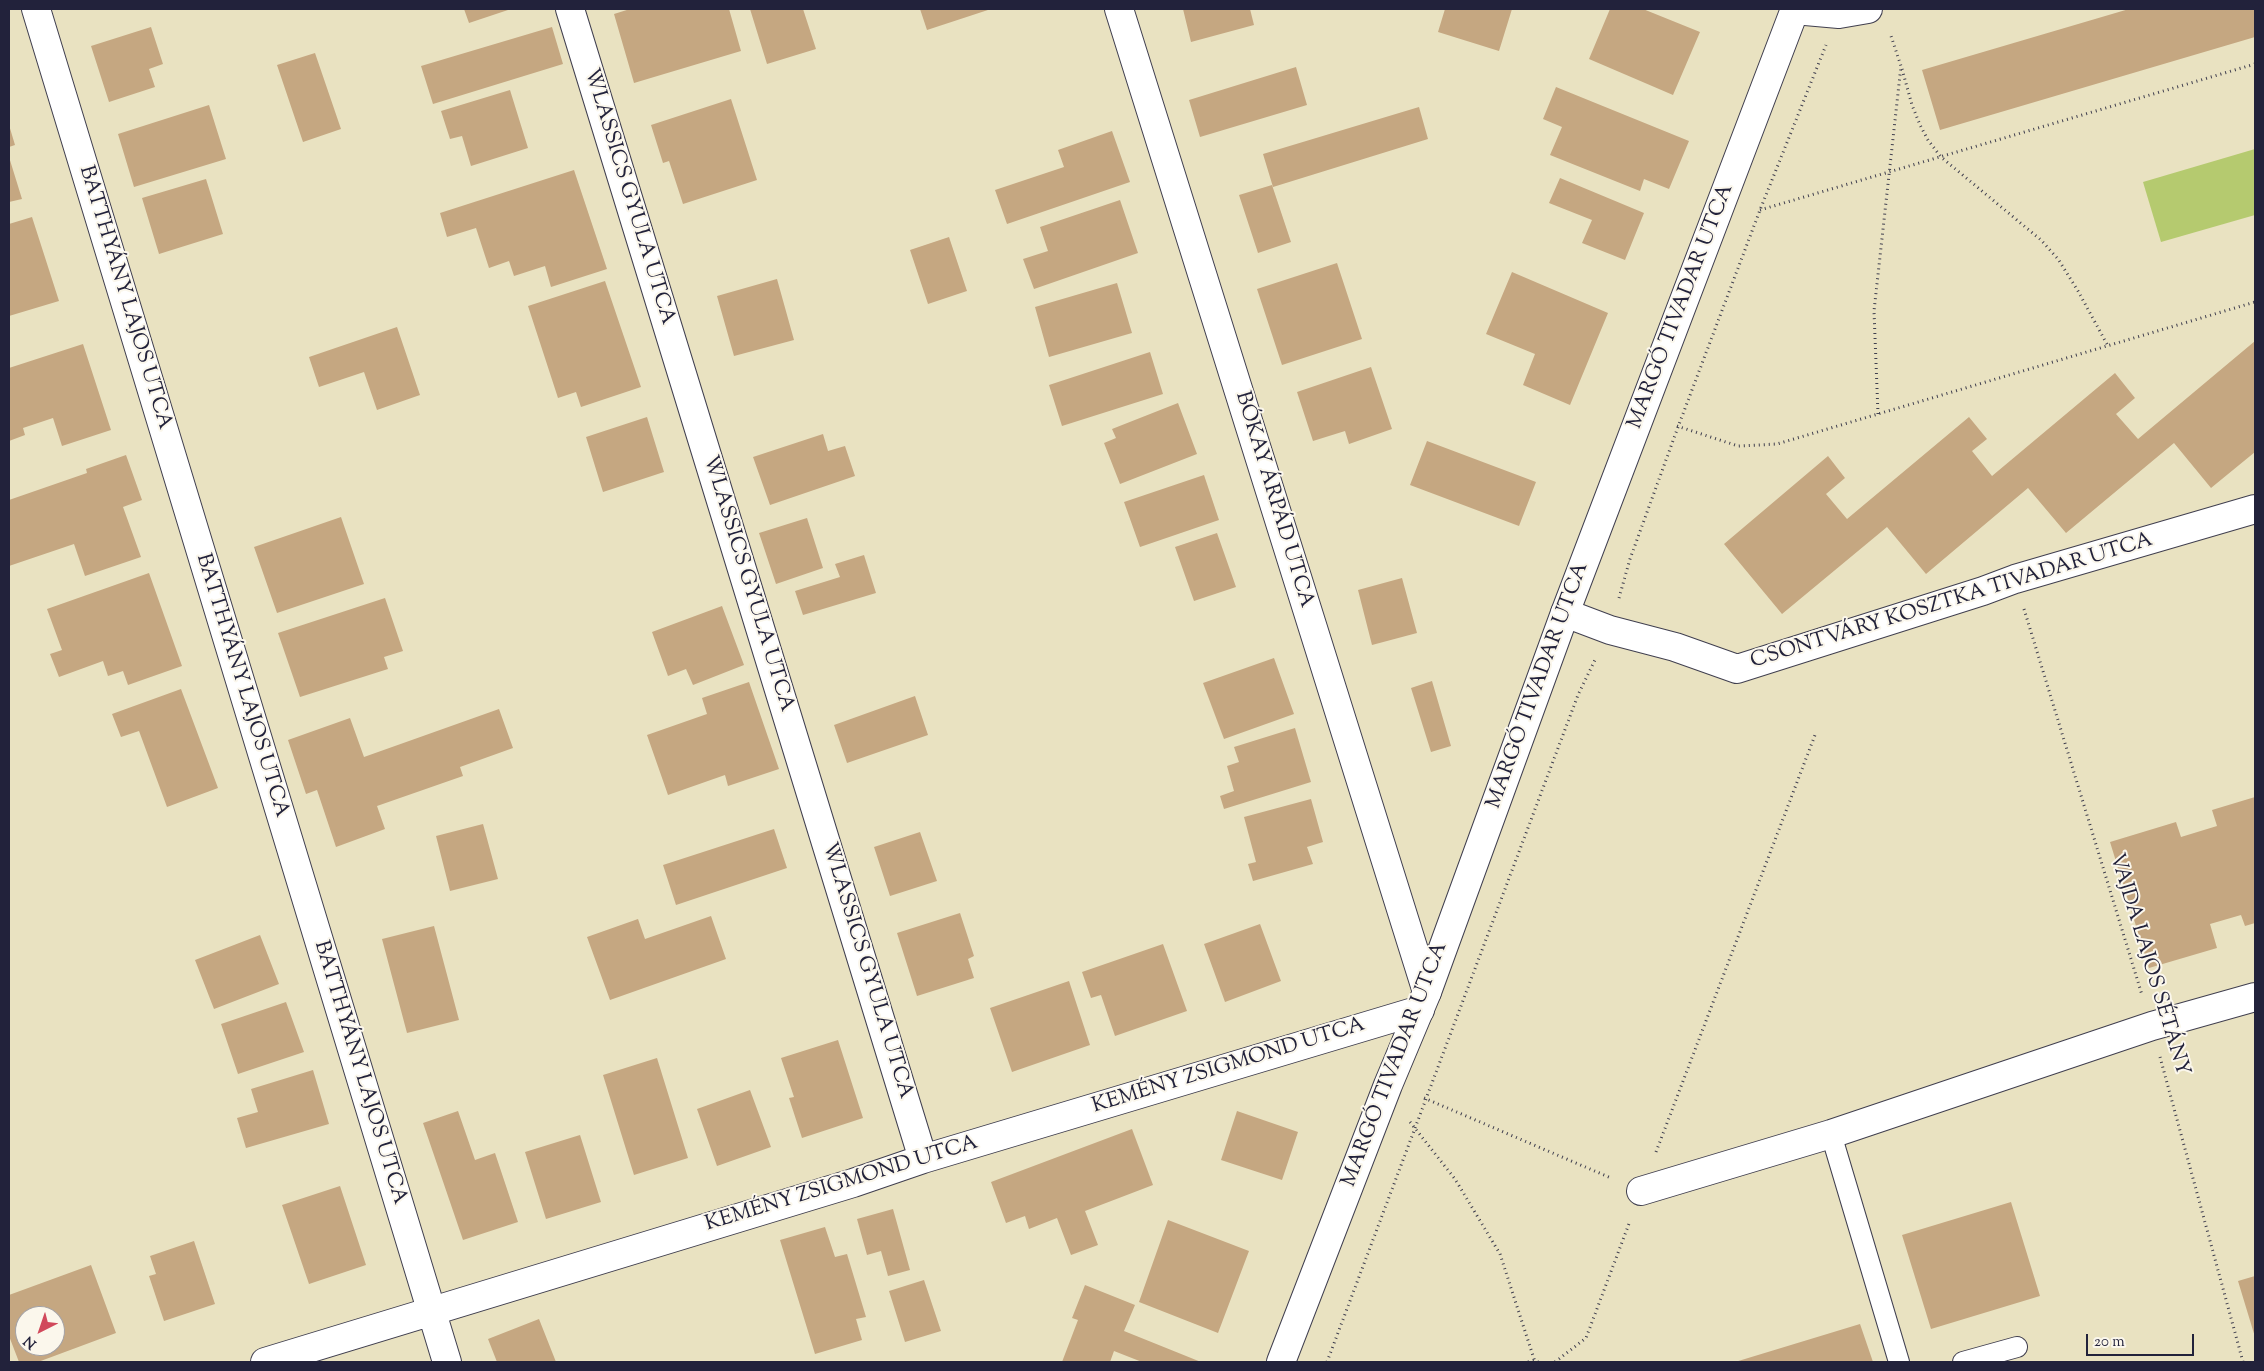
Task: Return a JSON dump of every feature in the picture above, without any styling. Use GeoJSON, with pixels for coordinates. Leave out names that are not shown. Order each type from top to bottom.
{"type":"FeatureCollection","features":[{"type":"Feature","properties":{"kind":"street","name":"BATTHYÁNY LAJOS UTCA"},"geometry":{"type":"LineString","coordinates":[[36,9],[447,1362]]}},
{"type":"Feature","properties":{"kind":"street","name":"WLASSICS GYULA UTCA"},"geometry":{"type":"LineString","coordinates":[[570,9],[923,1159]]}},
{"type":"Feature","properties":{"kind":"street","name":"BÓKAY ÁRPÁD UTCA"},"geometry":{"type":"LineString","coordinates":[[1120,9],[1423,1001]]}},
{"type":"Feature","properties":{"kind":"street","name":"MARGÓ TIVADAR UTCA"},"geometry":{"type":"LineString","coordinates":[[1281,1362],[1388,1085],[1423,1001],[1565,613],[1795,9]]}},
{"type":"Feature","properties":{"kind":"street"},"geometry":{"type":"LineString","coordinates":[[1795,9],[1878,17]]}},
{"type":"Feature","properties":{"kind":"street","name":"CSONTVÁRY KOSZTKA TIVADAR UTCA"},"geometry":{"type":"LineString","coordinates":[[1565,613],[1610,630],[1675,647],[1737,669],[1983,591],[2015,579],[2255,509]]}},
{"type":"Feature","properties":{"kind":"street"},"geometry":{"type":"LineString","coordinates":[[1641,1191],[1830,1134],[2152,1026],[2255,997]]}},
{"type":"Feature","properties":{"kind":"street","name":"KEMÉNY ZSIGMOND UTCA"},"geometry":{"type":"LineString","coordinates":[[265,1362],[853,1183],[923,1159],[1423,1001]]}},
{"type":"Feature","properties":{"kind":"lane"},"geometry":{"type":"LineString","coordinates":[[1830,1134],[1899,1362]]}},
{"type":"Feature","properties":{"kind":"lane"},"geometry":{"type":"LineString","coordinates":[[1963,1362],[2017,1347]]}},
{"type":"Feature","properties":{"kind":"path"},"geometry":{"type":"LineString","coordinates":[[1327,1362],[1578,695],[1610,630],[1630,559],[1678,427],[1760,210],[1839,14]]}},
{"type":"Feature","properties":{"kind":"path"},"geometry":{"type":"LineString","coordinates":[[1878,17],[1901,66],[1920,125],[1942,157],[2041,240],[2058,259],[2108,346]]}},
{"type":"Feature","properties":{"kind":"path"},"geometry":{"type":"LineString","coordinates":[[1760,210],[2255,64]]}},
{"type":"Feature","properties":{"kind":"path"},"geometry":{"type":"LineString","coordinates":[[1878,414],[1874,311],[1901,66]]}},
{"type":"Feature","properties":{"kind":"path"},"geometry":{"type":"LineString","coordinates":[[1642,412],[1678,427],[1738,446],[1777,444],[2255,302]]}},
{"type":"Feature","properties":{"kind":"path","name":"VAJDA LAJOS SÉTÁNY"},"geometry":{"type":"LineString","coordinates":[[2015,579],[2152,1026],[2243,1362]]}},
{"type":"Feature","properties":{"kind":"path"},"geometry":{"type":"LineString","coordinates":[[1555,1362],[1586,1338],[1815,735]]}},
{"type":"Feature","properties":{"kind":"path"},"geometry":{"type":"LineString","coordinates":[[1388,1085],[1641,1191]]}},
{"type":"Feature","properties":{"kind":"path"},"geometry":{"type":"LineString","coordinates":[[1388,1085],[1414,1128],[1455,1179],[1500,1254],[1536,1362],[1528,1362]]}},
{"type":"Feature","properties":{"kind":"green space"},"geometry":{"type":"Polygon","coordinates":[[[2255,149],[2255,215],[2161,242],[2143,182],[2255,149]]]}},
{"type":"Feature","properties":{"kind":"building"},"geometry":{"type":"Polygon","coordinates":[[[464,9],[511,9],[469,23],[464,9]]]}},
{"type":"Feature","properties":{"kind":"building"},"geometry":{"type":"Polygon","coordinates":[[[630,9],[729,9],[741,51],[634,83],[614,14],[630,9]]]}},
{"type":"Feature","properties":{"kind":"building"},"geometry":{"type":"Polygon","coordinates":[[[750,9],[803,9],[816,49],[767,64],[750,9]]]}},
{"type":"Feature","properties":{"kind":"building"},"geometry":{"type":"Polygon","coordinates":[[[920,9],[991,9],[927,30],[920,9]]]}},
{"type":"Feature","properties":{"kind":"building"},"geometry":{"type":"Polygon","coordinates":[[[1183,9],[1250,9],[1254,25],[1191,42],[1183,9]]]}},
{"type":"Feature","properties":{"kind":"building"},"geometry":{"type":"Polygon","coordinates":[[[1445,9],[1512,9],[1499,51],[1438,32],[1445,9]]]}},
{"type":"Feature","properties":{"kind":"building"},"geometry":{"type":"Polygon","coordinates":[[[1610,9],[1643,9],[1700,32],[1673,95],[1589,59],[1610,9]]]}},
{"type":"Feature","properties":{"kind":"building"},"geometry":{"type":"Polygon","coordinates":[[[2129,9],[2255,9],[2255,37],[1940,130],[1922,70],[2129,9]]]}},
{"type":"Feature","properties":{"kind":"building"},"geometry":{"type":"Polygon","coordinates":[[[151,27],[163,64],[149,69],[155,87],[109,102],[91,46],[151,27]]]}},
{"type":"Feature","properties":{"kind":"building"},"geometry":{"type":"Polygon","coordinates":[[[552,27],[563,64],[433,104],[421,66],[552,27]]]}},
{"type":"Feature","properties":{"kind":"building"},"geometry":{"type":"Polygon","coordinates":[[[315,53],[341,129],[303,142],[277,65],[315,53]]]}},
{"type":"Feature","properties":{"kind":"building"},"geometry":{"type":"Polygon","coordinates":[[[1296,67],[1307,105],[1200,137],[1189,100],[1296,67]]]}},
{"type":"Feature","properties":{"kind":"building"},"geometry":{"type":"Polygon","coordinates":[[[1556,87],[1689,141],[1669,189],[1644,179],[1640,191],[1550,155],[1562,127],[1543,119],[1556,87]]]}},
{"type":"Feature","properties":{"kind":"building"},"geometry":{"type":"Polygon","coordinates":[[[510,90],[528,148],[471,166],[462,136],[450,139],[441,111],[510,90]]]}},
{"type":"Feature","properties":{"kind":"building"},"geometry":{"type":"Polygon","coordinates":[[[731,99],[757,180],[683,204],[669,161],[663,163],[651,125],[731,99]]]}},
{"type":"Feature","properties":{"kind":"building"},"geometry":{"type":"Polygon","coordinates":[[[209,105],[226,159],[134,187],[118,134],[209,105]]]}},
{"type":"Feature","properties":{"kind":"building"},"geometry":{"type":"Polygon","coordinates":[[[1419,107],[1428,139],[1273,187],[1263,154],[1419,107]]]}},
{"type":"Feature","properties":{"kind":"building"},"geometry":{"type":"Polygon","coordinates":[[[9,125],[15,145],[9,147],[9,125]]]}},
{"type":"Feature","properties":{"kind":"building"},"geometry":{"type":"Polygon","coordinates":[[[1112,131],[1130,182],[1007,224],[995,190],[1064,167],[1058,150],[1112,131]]]}},
{"type":"Feature","properties":{"kind":"building"},"geometry":{"type":"Polygon","coordinates":[[[9,157],[22,199],[9,202],[9,157]]]}},
{"type":"Feature","properties":{"kind":"building"},"geometry":{"type":"Polygon","coordinates":[[[574,170],[607,269],[551,287],[545,266],[514,276],[509,261],[489,268],[476,228],[447,237],[440,213],[574,170]]]}},
{"type":"Feature","properties":{"kind":"building"},"geometry":{"type":"Polygon","coordinates":[[[1560,178],[1644,213],[1625,260],[1582,243],[1592,220],[1549,203],[1560,178]]]}},
{"type":"Feature","properties":{"kind":"building"},"geometry":{"type":"Polygon","coordinates":[[[206,179],[223,234],[159,254],[142,198],[206,179]]]}},
{"type":"Feature","properties":{"kind":"building"},"geometry":{"type":"Polygon","coordinates":[[[1272,185],[1291,242],[1258,253],[1239,195],[1272,185]]]}},
{"type":"Feature","properties":{"kind":"building"},"geometry":{"type":"Polygon","coordinates":[[[1120,200],[1138,253],[1034,289],[1023,259],[1048,251],[1040,227],[1120,200]]]}},
{"type":"Feature","properties":{"kind":"building"},"geometry":{"type":"Polygon","coordinates":[[[32,217],[59,301],[9,316],[9,224],[32,217]]]}},
{"type":"Feature","properties":{"kind":"building"},"geometry":{"type":"Polygon","coordinates":[[[949,237],[967,291],[928,304],[910,250],[949,237]]]}},
{"type":"Feature","properties":{"kind":"building"},"geometry":{"type":"Polygon","coordinates":[[[1337,263],[1362,339],[1282,365],[1257,289],[1337,263]]]}},
{"type":"Feature","properties":{"kind":"building"},"geometry":{"type":"Polygon","coordinates":[[[1512,272],[1608,313],[1570,405],[1523,385],[1535,354],[1486,334],[1512,272]]]}},
{"type":"Feature","properties":{"kind":"building"},"geometry":{"type":"Polygon","coordinates":[[[777,279],[794,340],[734,356],[717,296],[777,279]]]}},
{"type":"Feature","properties":{"kind":"building"},"geometry":{"type":"Polygon","coordinates":[[[605,281],[641,387],[581,407],[576,392],[558,398],[528,306],[605,281]]]}},
{"type":"Feature","properties":{"kind":"building"},"geometry":{"type":"Polygon","coordinates":[[[1117,283],[1132,333],[1049,357],[1035,307],[1117,283]]]}},
{"type":"Feature","properties":{"kind":"building"},"geometry":{"type":"Polygon","coordinates":[[[397,327],[420,395],[377,410],[364,372],[319,387],[309,357],[397,327]]]}},
{"type":"Feature","properties":{"kind":"building"},"geometry":{"type":"Polygon","coordinates":[[[2255,341],[2255,452],[2211,488],[2174,443],[2066,533],[2028,488],[1926,574],[1887,527],[1782,614],[1724,544],[1828,456],[1845,478],[1826,494],[1847,519],[1969,417],[1987,439],[1972,451],[1992,476],[2115,373],[2135,398],[2116,414],[2138,439],[2255,341]]]}},
{"type":"Feature","properties":{"kind":"building"},"geometry":{"type":"Polygon","coordinates":[[[83,344],[111,430],[62,446],[53,418],[23,428],[25,435],[9,441],[9,368],[83,344]]]}},
{"type":"Feature","properties":{"kind":"building"},"geometry":{"type":"Polygon","coordinates":[[[1150,352],[1163,394],[1062,426],[1049,385],[1150,352]]]}},
{"type":"Feature","properties":{"kind":"building"},"geometry":{"type":"Polygon","coordinates":[[[1371,367],[1392,429],[1349,444],[1345,431],[1313,441],[1297,392],[1371,367]]]}},
{"type":"Feature","properties":{"kind":"building"},"geometry":{"type":"Polygon","coordinates":[[[1178,403],[1197,454],[1120,484],[1104,443],[1116,438],[1112,429],[1178,403]]]}},
{"type":"Feature","properties":{"kind":"building"},"geometry":{"type":"Polygon","coordinates":[[[647,417],[664,472],[603,492],[586,437],[647,417]]]}},
{"type":"Feature","properties":{"kind":"building"},"geometry":{"type":"Polygon","coordinates":[[[823,434],[828,451],[845,446],[855,476],[770,505],[753,457],[823,434]]]}},
{"type":"Feature","properties":{"kind":"building"},"geometry":{"type":"Polygon","coordinates":[[[1427,441],[1536,482],[1519,526],[1410,485],[1427,441]]]}},
{"type":"Feature","properties":{"kind":"building"},"geometry":{"type":"Polygon","coordinates":[[[126,455],[142,500],[123,507],[141,557],[85,576],[74,544],[9,566],[9,500],[87,473],[86,469],[126,455]]]}},
{"type":"Feature","properties":{"kind":"building"},"geometry":{"type":"Polygon","coordinates":[[[1204,475],[1219,520],[1140,547],[1124,502],[1204,475]]]}},
{"type":"Feature","properties":{"kind":"building"},"geometry":{"type":"Polygon","coordinates":[[[341,517],[364,584],[277,613],[254,547],[341,517]]]}},
{"type":"Feature","properties":{"kind":"building"},"geometry":{"type":"Polygon","coordinates":[[[807,518],[823,568],[776,584],[759,533],[807,518]]]}},
{"type":"Feature","properties":{"kind":"building"},"geometry":{"type":"Polygon","coordinates":[[[1217,533],[1236,587],[1194,601],[1175,547],[1217,533]]]}},
{"type":"Feature","properties":{"kind":"building"},"geometry":{"type":"Polygon","coordinates":[[[864,555],[876,593],[803,615],[795,591],[840,577],[835,564],[864,555]]]}},
{"type":"Feature","properties":{"kind":"building"},"geometry":{"type":"Polygon","coordinates":[[[149,573],[182,666],[128,685],[123,671],[108,676],[103,661],[59,677],[50,654],[62,650],[47,609],[149,573]]]}},
{"type":"Feature","properties":{"kind":"building"},"geometry":{"type":"Polygon","coordinates":[[[1402,578],[1417,633],[1372,645],[1358,590],[1402,578]]]}},
{"type":"Feature","properties":{"kind":"building"},"geometry":{"type":"Polygon","coordinates":[[[385,598],[403,651],[384,657],[388,669],[300,697],[278,633],[385,598]]]}},
{"type":"Feature","properties":{"kind":"building"},"geometry":{"type":"Polygon","coordinates":[[[722,606],[744,665],[693,685],[686,669],[668,676],[652,632],[722,606]]]}},
{"type":"Feature","properties":{"kind":"building"},"geometry":{"type":"Polygon","coordinates":[[[1274,658],[1294,714],[1224,739],[1203,683],[1274,658]]]}},
{"type":"Feature","properties":{"kind":"building"},"geometry":{"type":"Polygon","coordinates":[[[1432,681],[1451,746],[1431,752],[1411,688],[1432,681]]]}},
{"type":"Feature","properties":{"kind":"building"},"geometry":{"type":"Polygon","coordinates":[[[749,682],[779,769],[728,786],[725,775],[668,795],[647,735],[707,714],[702,698],[749,682]]]}},
{"type":"Feature","properties":{"kind":"building"},"geometry":{"type":"Polygon","coordinates":[[[181,689],[218,788],[167,807],[139,731],[121,737],[112,714],[181,689]]]}},
{"type":"Feature","properties":{"kind":"building"},"geometry":{"type":"Polygon","coordinates":[[[915,696],[928,735],[847,763],[834,725],[915,696]]]}},
{"type":"Feature","properties":{"kind":"building"},"geometry":{"type":"Polygon","coordinates":[[[499,709],[513,748],[460,767],[463,776],[377,806],[385,829],[336,847],[317,790],[306,794],[288,740],[350,718],[364,757],[499,709]]]}},
{"type":"Feature","properties":{"kind":"building"},"geometry":{"type":"Polygon","coordinates":[[[1295,728],[1311,782],[1224,809],[1220,796],[1234,791],[1227,766],[1239,762],[1234,747],[1295,728]]]}},
{"type":"Feature","properties":{"kind":"building"},"geometry":{"type":"Polygon","coordinates":[[[2255,797],[2255,923],[2245,926],[2241,915],[2210,924],[2217,948],[2149,968],[2110,842],[2176,822],[2181,837],[2217,826],[2212,810],[2255,797]]]}},
{"type":"Feature","properties":{"kind":"building"},"geometry":{"type":"Polygon","coordinates":[[[1311,799],[1323,842],[1307,847],[1313,864],[1253,881],[1248,864],[1256,862],[1244,817],[1311,799]]]}},
{"type":"Feature","properties":{"kind":"building"},"geometry":{"type":"Polygon","coordinates":[[[483,824],[498,879],[450,891],[436,836],[483,824]]]}},
{"type":"Feature","properties":{"kind":"building"},"geometry":{"type":"Polygon","coordinates":[[[774,829],[787,868],[676,905],[663,865],[774,829]]]}},
{"type":"Feature","properties":{"kind":"building"},"geometry":{"type":"Polygon","coordinates":[[[920,832],[937,881],[890,896],[874,847],[920,832]]]}},
{"type":"Feature","properties":{"kind":"building"},"geometry":{"type":"Polygon","coordinates":[[[960,913],[974,956],[968,959],[974,978],[917,996],[897,933],[960,913]]]}},
{"type":"Feature","properties":{"kind":"building"},"geometry":{"type":"Polygon","coordinates":[[[711,916],[726,959],[610,1000],[587,937],[638,919],[645,939],[711,916]]]}},
{"type":"Feature","properties":{"kind":"building"},"geometry":{"type":"Polygon","coordinates":[[[1260,924],[1281,981],[1225,1002],[1204,944],[1260,924]]]}},
{"type":"Feature","properties":{"kind":"building"},"geometry":{"type":"Polygon","coordinates":[[[434,926],[459,1020],[407,1033],[382,939],[434,926]]]}},
{"type":"Feature","properties":{"kind":"building"},"geometry":{"type":"Polygon","coordinates":[[[260,935],[279,984],[214,1009],[195,960],[260,935]]]}},
{"type":"Feature","properties":{"kind":"building"},"geometry":{"type":"Polygon","coordinates":[[[1163,944],[1187,1011],[1115,1036],[1101,995],[1091,998],[1082,972],[1163,944]]]}},
{"type":"Feature","properties":{"kind":"building"},"geometry":{"type":"Polygon","coordinates":[[[1069,981],[1090,1045],[1012,1072],[990,1008],[1069,981]]]}},
{"type":"Feature","properties":{"kind":"building"},"geometry":{"type":"Polygon","coordinates":[[[286,1002],[304,1052],[238,1074],[221,1024],[286,1002]]]}},
{"type":"Feature","properties":{"kind":"building"},"geometry":{"type":"Polygon","coordinates":[[[838,1040],[863,1118],[802,1138],[789,1098],[794,1097],[781,1058],[838,1040]]]}},
{"type":"Feature","properties":{"kind":"building"},"geometry":{"type":"Polygon","coordinates":[[[657,1058],[688,1158],[634,1175],[603,1075],[657,1058]]]}},
{"type":"Feature","properties":{"kind":"building"},"geometry":{"type":"Polygon","coordinates":[[[313,1070],[329,1124],[246,1148],[237,1118],[258,1112],[251,1089],[313,1070]]]}},
{"type":"Feature","properties":{"kind":"building"},"geometry":{"type":"Polygon","coordinates":[[[750,1090],[771,1147],[717,1166],[697,1109],[750,1090]]]}},
{"type":"Feature","properties":{"kind":"building"},"geometry":{"type":"Polygon","coordinates":[[[458,1111],[475,1160],[495,1153],[518,1222],[463,1240],[423,1123],[458,1111]]]}},
{"type":"Feature","properties":{"kind":"building"},"geometry":{"type":"Polygon","coordinates":[[[1237,1111],[1298,1132],[1282,1180],[1221,1160],[1237,1111]]]}},
{"type":"Feature","properties":{"kind":"building"},"geometry":{"type":"Polygon","coordinates":[[[1132,1129],[1153,1185],[1085,1211],[1098,1245],[1071,1255],[1057,1218],[1029,1229],[1025,1216],[1006,1223],[991,1182],[1132,1129]]]}},
{"type":"Feature","properties":{"kind":"building"},"geometry":{"type":"Polygon","coordinates":[[[580,1135],[601,1202],[546,1219],[525,1152],[580,1135]]]}},
{"type":"Feature","properties":{"kind":"building"},"geometry":{"type":"Polygon","coordinates":[[[340,1186],[366,1265],[309,1284],[282,1205],[340,1186]]]}},
{"type":"Feature","properties":{"kind":"building"},"geometry":{"type":"Polygon","coordinates":[[[2011,1202],[2040,1296],[1931,1329],[1902,1235],[2011,1202]]]}},
{"type":"Feature","properties":{"kind":"building"},"geometry":{"type":"Polygon","coordinates":[[[893,1209],[910,1270],[888,1276],[881,1251],[867,1255],[857,1219],[893,1209]]]}},
{"type":"Feature","properties":{"kind":"building"},"geometry":{"type":"Polygon","coordinates":[[[1168,1220],[1249,1251],[1218,1333],[1139,1302],[1168,1220]]]}},
{"type":"Feature","properties":{"kind":"building"},"geometry":{"type":"Polygon","coordinates":[[[825,1227],[835,1257],[847,1254],[866,1317],[856,1319],[862,1340],[815,1354],[780,1240],[825,1227]]]}},
{"type":"Feature","properties":{"kind":"building"},"geometry":{"type":"Polygon","coordinates":[[[194,1241],[215,1304],[164,1321],[149,1276],[156,1274],[150,1256],[194,1241]]]}},
{"type":"Feature","properties":{"kind":"building"},"geometry":{"type":"Polygon","coordinates":[[[91,1265],[116,1333],[65,1352],[65,1306],[15,1306],[15,1352],[9,1336],[9,1295],[91,1265]]]}},
{"type":"Feature","properties":{"kind":"building"},"geometry":{"type":"Polygon","coordinates":[[[2255,1276],[2255,1337],[2238,1281],[2255,1276]]]}},
{"type":"Feature","properties":{"kind":"building"},"geometry":{"type":"Polygon","coordinates":[[[924,1280],[941,1331],[905,1342],[889,1291],[924,1280]]]}},
{"type":"Feature","properties":{"kind":"building"},"geometry":{"type":"Polygon","coordinates":[[[1085,1285],[1135,1305],[1124,1331],[1201,1362],[1142,1362],[1114,1351],[1110,1362],[1062,1362],[1078,1320],[1072,1318],[1085,1285]]]}},
{"type":"Feature","properties":{"kind":"building"},"geometry":{"type":"Polygon","coordinates":[[[539,1319],[556,1362],[497,1362],[488,1339],[539,1319]]]}},
{"type":"Feature","properties":{"kind":"building"},"geometry":{"type":"Polygon","coordinates":[[[1860,1324],[1873,1362],[1735,1362],[1860,1324]]]}},
{"type":"Feature","properties":{"kind":"building"},"geometry":{"type":"Polygon","coordinates":[[[17,1356],[54,1356],[38,1362],[19,1362],[17,1356]]]}}]}
